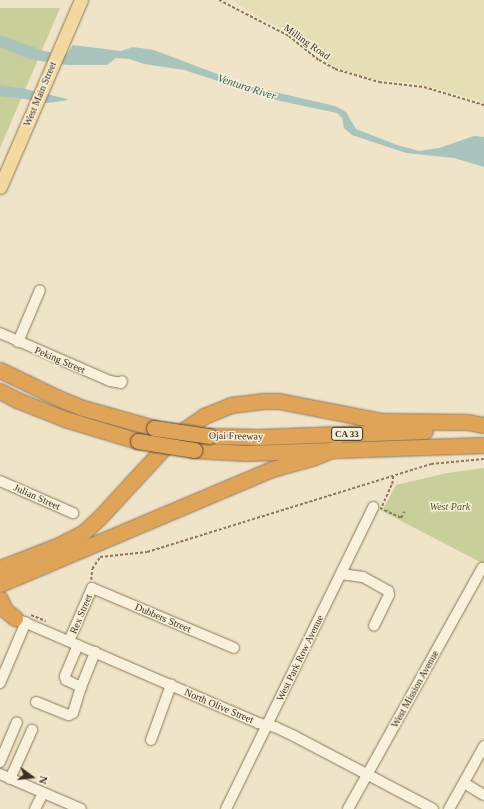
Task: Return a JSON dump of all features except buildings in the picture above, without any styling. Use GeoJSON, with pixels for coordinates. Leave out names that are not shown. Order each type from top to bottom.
{"type":"FeatureCollection","features":[{"type":"Feature","properties":{"kind":"highway","name":"Ojai Freeway"},"geometry":{"type":"LineString","coordinates":[[0,370],[58,398],[83,408],[154,428],[209,436],[258,437],[484,430]]}},
{"type":"Feature","properties":{"kind":"highway","name":"Ojai Freeway"},"geometry":{"type":"LineString","coordinates":[[0,391],[17,400],[65,419],[138,441],[194,450],[246,453],[337,448],[484,444]]}},
{"type":"Feature","properties":{"kind":"highway"},"geometry":{"type":"LineString","coordinates":[[0,568],[59,546],[84,532],[101,516],[174,437],[204,416],[231,405],[263,401],[279,401],[382,421],[468,422],[484,425]]}},
{"type":"Feature","properties":{"kind":"highway"},"geometry":{"type":"LineString","coordinates":[[0,584],[272,469],[312,458],[337,448]]}},
{"type":"Feature","properties":{"kind":"highway"},"geometry":{"type":"LineString","coordinates":[[0,596],[2,589],[15,578]]}},
{"type":"Feature","properties":{"kind":"highway"},"geometry":{"type":"LineString","coordinates":[[0,599],[5,610],[23,618]]}},
{"type":"Feature","properties":{"kind":"main road","name":"West Main Street"},"geometry":{"type":"LineString","coordinates":[[0,187],[81,0]]}},
{"type":"Feature","properties":{"kind":"street"},"geometry":{"type":"LineString","coordinates":[[18,342],[40,290]]}},
{"type":"Feature","properties":{"kind":"street","name":"Peking Street"},"geometry":{"type":"LineString","coordinates":[[0,333],[110,381],[122,382]]}},
{"type":"Feature","properties":{"kind":"street","name":"Julian Street"},"geometry":{"type":"LineString","coordinates":[[0,481],[73,513]]}},
{"type":"Feature","properties":{"kind":"street","name":"West Park Row Avenue"},"geometry":{"type":"LineString","coordinates":[[226,809],[341,574],[378,508]]}},
{"type":"Feature","properties":{"kind":"street","name":"West Mission Avenue"},"geometry":{"type":"LineString","coordinates":[[348,809],[482,568]]}},
{"type":"Feature","properties":{"kind":"street"},"geometry":{"type":"LineString","coordinates":[[341,574],[363,577],[388,591],[390,595],[374,626]]}},
{"type":"Feature","properties":{"kind":"street","name":"Rex Street"},"geometry":{"type":"LineString","coordinates":[[81,687],[66,680],[65,676],[89,584]]}},
{"type":"Feature","properties":{"kind":"street","name":"Dubbers Street"},"geometry":{"type":"LineString","coordinates":[[89,584],[234,648]]}},
{"type":"Feature","properties":{"kind":"street","name":"North Olive Street"},"geometry":{"type":"LineString","coordinates":[[0,612],[23,618],[74,643],[171,685],[266,725],[275,727],[322,749],[433,809]]}},
{"type":"Feature","properties":{"kind":"street"},"geometry":{"type":"LineString","coordinates":[[0,683],[23,618]]}},
{"type":"Feature","properties":{"kind":"street"},"geometry":{"type":"LineString","coordinates":[[36,702],[69,715],[73,713],[81,687],[96,652]]}},
{"type":"Feature","properties":{"kind":"street"},"geometry":{"type":"LineString","coordinates":[[151,740],[171,685]]}},
{"type":"Feature","properties":{"kind":"street"},"geometry":{"type":"LineString","coordinates":[[0,762],[18,722]]}},
{"type":"Feature","properties":{"kind":"street"},"geometry":{"type":"LineString","coordinates":[[10,779],[32,730]]}},
{"type":"Feature","properties":{"kind":"street"},"geometry":{"type":"LineString","coordinates":[[449,809],[483,752]]}},
{"type":"Feature","properties":{"kind":"street"},"geometry":{"type":"LineString","coordinates":[[0,774],[81,809]]}},
{"type":"Feature","properties":{"kind":"street"},"geometry":{"type":"LineString","coordinates":[[464,783],[484,794]]}},
{"type":"Feature","properties":{"kind":"street"},"geometry":{"type":"LineString","coordinates":[[35,809],[43,793]]}},
{"type":"Feature","properties":{"kind":"path","name":"Milling Road"},"geometry":{"type":"LineString","coordinates":[[219,0],[289,36],[319,60],[335,69],[378,82],[424,87],[484,105]]}},
{"type":"Feature","properties":{"kind":"path"},"geometry":{"type":"LineString","coordinates":[[89,584],[95,562],[103,556],[147,552],[431,464],[484,459]]}},
{"type":"Feature","properties":{"kind":"path"},"geometry":{"type":"LineString","coordinates":[[378,508],[383,505],[392,484],[393,476]]}},
{"type":"Feature","properties":{"kind":"path"},"geometry":{"type":"LineString","coordinates":[[378,508],[401,518],[404,512]]}},
{"type":"Feature","properties":{"kind":"path"},"geometry":{"type":"LineString","coordinates":[[89,584],[90,577]]}},
{"type":"Feature","properties":{"kind":"path"},"geometry":{"type":"LineString","coordinates":[[23,618],[50,623]]}},
{"type":"Feature","properties":{"kind":"shaded area"},"geometry":{"type":"Polygon","coordinates":[[[234,0],[484,0],[484,102],[416,83],[378,80],[348,72],[331,65],[286,31],[237,4],[234,0]]]}},
{"type":"Feature","properties":{"kind":"green space"},"geometry":{"type":"Polygon","coordinates":[[[0,8],[60,8],[0,148],[0,8]]]}},
{"type":"Feature","properties":{"kind":"green space","name":"West Park"},"geometry":{"type":"Polygon","coordinates":[[[484,468],[484,564],[382,511],[396,485],[447,473],[484,468]]]}},
{"type":"Feature","properties":{"kind":"water","name":"Ventura River"},"geometry":{"type":"Polygon","coordinates":[[[0,35],[44,51],[66,55],[73,45],[121,51],[133,47],[154,50],[249,86],[335,106],[346,112],[356,129],[397,145],[419,151],[439,148],[474,136],[484,137],[484,167],[454,158],[406,153],[352,135],[344,128],[342,118],[337,113],[280,101],[184,70],[144,64],[129,59],[116,58],[107,65],[67,65],[29,59],[0,47],[0,35]]]}},
{"type":"Feature","properties":{"kind":"water"},"geometry":{"type":"Polygon","coordinates":[[[0,85],[21,88],[68,99],[64,101],[46,103],[0,96],[0,85]]]}}]}
